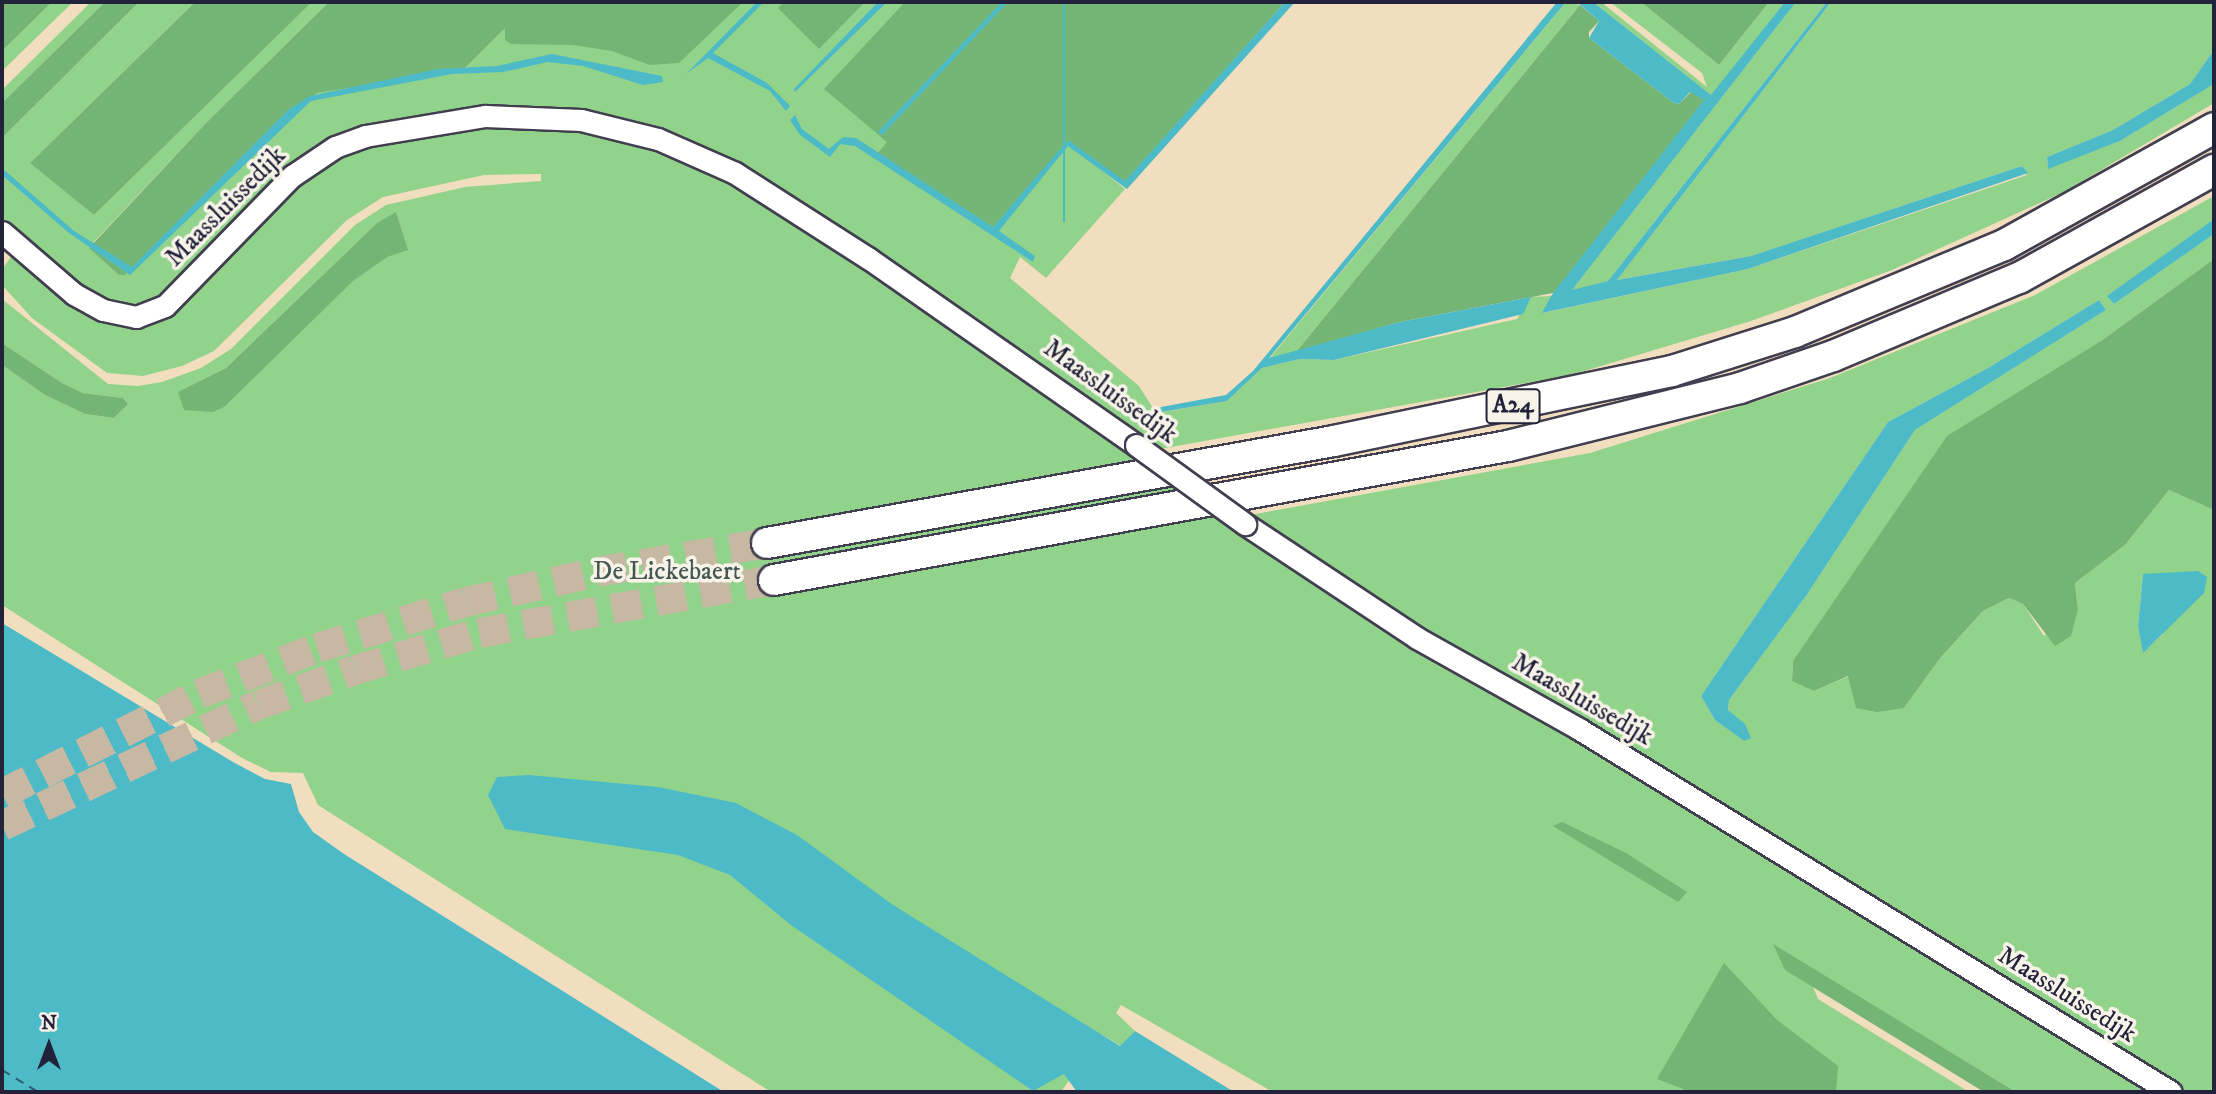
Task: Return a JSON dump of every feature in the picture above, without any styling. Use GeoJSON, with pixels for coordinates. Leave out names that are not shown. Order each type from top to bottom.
{"type":"FeatureCollection","features":[{"type":"Feature","properties":{"kind":"highway","name":"A24"},"geometry":{"type":"LineString","coordinates":[[767,542],[1347,439],[1672,370],[1795,332],[2004,245],[2214,128]]}},
{"type":"Feature","properties":{"kind":"highway","name":"A24"},"geometry":{"type":"LineString","coordinates":[[774,580],[1508,446],[1693,401],[1833,356],[1963,303],[2109,232],[2214,170]]}},
{"type":"Feature","properties":{"kind":"street","name":"Maassluissedijk"},"geometry":{"type":"LineString","coordinates":[[2,232],[74,294],[103,310],[135,317],[165,306],[292,176],[335,147],[374,134],[485,117],[581,120],[658,139],[735,173],[879,266],[1245,524],[1418,638],[1579,729],[2171,1092]]}},
{"type":"Feature","properties":{"kind":"green space"},"geometry":{"type":"Polygon","coordinates":[[[2,2],[52,2],[2,51],[2,2]]]}},
{"type":"Feature","properties":{"kind":"green space"},"geometry":{"type":"Polygon","coordinates":[[[52,2],[73,2],[2,71],[2,51],[52,2]]]}},
{"type":"Feature","properties":{"kind":"green space"},"geometry":{"type":"Polygon","coordinates":[[[91,2],[105,2],[2,103],[2,90],[91,2]]]}},
{"type":"Feature","properties":{"kind":"green space"},"geometry":{"type":"Polygon","coordinates":[[[105,2],[139,2],[2,138],[2,103],[105,2]]]}},
{"type":"Feature","properties":{"kind":"green space","name":"De Lickebaert"},"geometry":{"type":"Polygon","coordinates":[[[139,2],[195,2],[31,162],[94,215],[312,2],[329,2],[206,123],[89,247],[119,275],[126,274],[317,93],[462,71],[502,31],[500,21],[520,2],[1015,2],[1139,91],[1154,115],[1100,169],[1125,189],[1046,278],[1020,257],[1010,278],[1139,386],[1156,413],[1227,401],[1262,368],[1300,359],[1334,360],[1517,319],[1531,297],[1551,296],[1543,313],[1748,269],[2027,175],[2022,166],[1751,256],[1617,280],[1831,2],[2214,2],[2214,50],[2190,84],[2113,130],[2047,157],[2048,168],[2120,141],[2214,84],[2214,103],[2064,192],[1892,270],[1751,321],[1571,375],[1160,449],[988,326],[979,343],[1110,441],[1363,614],[1599,749],[2162,1092],[2016,1092],[1804,964],[1818,999],[1969,1092],[1273,1092],[1121,1005],[1116,1013],[1135,1031],[1121,1046],[1101,1034],[1061,1092],[771,1092],[318,805],[303,773],[271,772],[242,758],[2,605],[2,365],[45,395],[85,414],[114,418],[128,404],[123,398],[83,393],[62,383],[2,343],[2,299],[108,384],[138,386],[162,382],[201,368],[231,349],[355,225],[386,205],[465,187],[541,181],[541,174],[484,175],[383,197],[347,220],[214,351],[182,366],[143,376],[107,373],[32,318],[2,285],[2,269],[14,253],[92,312],[125,324],[146,323],[188,297],[297,183],[340,153],[447,129],[528,122],[523,108],[484,110],[392,124],[332,140],[285,172],[162,299],[145,307],[114,305],[71,281],[2,223],[2,138],[139,2]],[[396,213],[377,223],[226,368],[179,392],[182,403],[236,382],[383,238],[402,232],[396,213]]]}},
{"type":"Feature","properties":{"kind":"green space"},"geometry":{"type":"Polygon","coordinates":[[[195,2],[312,2],[94,215],[30,163],[195,2]]]}},
{"type":"Feature","properties":{"kind":"green space"},"geometry":{"type":"Polygon","coordinates":[[[329,2],[743,2],[679,63],[650,65],[612,51],[573,45],[511,44],[505,40],[505,28],[462,71],[317,93],[125,275],[119,275],[89,248],[206,123],[329,2]]]}},
{"type":"Feature","properties":{"kind":"green space"},"geometry":{"type":"Polygon","coordinates":[[[784,2],[865,2],[819,49],[778,8],[784,2]]]}},
{"type":"Feature","properties":{"kind":"green space"},"geometry":{"type":"Polygon","coordinates":[[[905,2],[1285,2],[1125,182],[1069,141],[993,227],[878,153],[887,142],[824,89],[905,2]]]}},
{"type":"Feature","properties":{"kind":"green space"},"geometry":{"type":"Polygon","coordinates":[[[1566,2],[1580,5],[1296,352],[1269,359],[1566,2]]]}},
{"type":"Feature","properties":{"kind":"green space"},"geometry":{"type":"Polygon","coordinates":[[[1593,2],[1601,2],[1707,87],[1702,73],[1610,2],[1641,2],[1719,65],[1769,2],[1785,2],[1712,96],[1593,2]]]}},
{"type":"Feature","properties":{"kind":"green space"},"geometry":{"type":"Polygon","coordinates":[[[1641,2],[1769,2],[1719,65],[1641,2]]]}},
{"type":"Feature","properties":{"kind":"green space"},"geometry":{"type":"Polygon","coordinates":[[[1796,2],[1827,2],[1608,281],[1571,291],[1796,2]]]}},
{"type":"Feature","properties":{"kind":"green space"},"geometry":{"type":"Polygon","coordinates":[[[1580,5],[1599,21],[1589,32],[1589,38],[1674,103],[1679,104],[1691,92],[1705,100],[1558,292],[1400,322],[1296,352],[1580,5]]]}},
{"type":"Feature","properties":{"kind":"green space"},"geometry":{"type":"Polygon","coordinates":[[[2214,196],[2214,219],[2108,296],[2114,304],[2214,234],[2214,259],[2101,341],[1814,637],[1793,661],[1792,680],[1814,691],[1849,676],[1904,708],[1941,657],[1983,611],[2009,598],[2023,604],[2044,636],[2078,609],[2075,583],[2125,545],[2169,490],[2214,510],[2214,1092],[2188,1092],[1433,639],[1250,515],[1590,453],[1830,378],[2035,295],[2214,196]],[[2099,300],[1988,368],[1888,422],[1701,696],[1715,720],[1744,741],[1738,719],[1728,710],[1729,700],[1806,596],[1915,430],[2106,310],[2099,300]],[[2143,574],[2138,625],[2143,652],[2163,634],[2162,574],[2143,574]]]}},
{"type":"Feature","properties":{"kind":"green space"},"geometry":{"type":"Polygon","coordinates":[[[396,212],[408,250],[387,257],[353,281],[224,407],[213,412],[184,410],[178,392],[226,368],[377,223],[396,212]]]}},
{"type":"Feature","properties":{"kind":"green space"},"geometry":{"type":"Polygon","coordinates":[[[2214,259],[2214,510],[2169,490],[2125,545],[2075,583],[2078,609],[2071,636],[2055,646],[2023,604],[2009,598],[1983,611],[1941,657],[1904,708],[1877,712],[1856,708],[1848,676],[1814,691],[1792,681],[1793,661],[1947,436],[2101,341],[2214,259]]]}},
{"type":"Feature","properties":{"kind":"green space"},"geometry":{"type":"Polygon","coordinates":[[[2,343],[62,383],[83,393],[123,398],[128,404],[114,418],[85,414],[45,395],[2,365],[2,343]]]}},
{"type":"Feature","properties":{"kind":"green space"},"geometry":{"type":"Polygon","coordinates":[[[1562,822],[1626,853],[1687,892],[1678,902],[1553,826],[1562,822]]]}},
{"type":"Feature","properties":{"kind":"green space"},"geometry":{"type":"Polygon","coordinates":[[[1773,944],[2016,1092],[1984,1092],[1785,970],[1773,944]]]}},
{"type":"Feature","properties":{"kind":"green space"},"geometry":{"type":"Polygon","coordinates":[[[1724,963],[1777,1020],[1838,1066],[1836,1092],[1691,1092],[1657,1079],[1724,963]]]}},
{"type":"Feature","properties":{"kind":"water"},"geometry":{"type":"Polygon","coordinates":[[[757,2],[764,2],[713,53],[767,83],[790,106],[786,111],[770,91],[708,58],[686,74],[757,2]]]}},
{"type":"Feature","properties":{"kind":"water"},"geometry":{"type":"Polygon","coordinates":[[[878,2],[887,2],[795,92],[794,89],[878,2]]]}},
{"type":"Feature","properties":{"kind":"water"},"geometry":{"type":"Polygon","coordinates":[[[1002,2],[1008,2],[882,135],[878,132],[1002,2]]]}},
{"type":"Feature","properties":{"kind":"water"},"geometry":{"type":"Polygon","coordinates":[[[1065,2],[1065,222],[1063,222],[1065,2]]]}},
{"type":"Feature","properties":{"kind":"water"},"geometry":{"type":"Polygon","coordinates":[[[1285,2],[1295,2],[1127,189],[1068,146],[999,231],[1035,256],[1033,262],[855,146],[840,144],[830,157],[800,135],[790,120],[795,115],[802,129],[829,149],[843,137],[856,138],[993,227],[1068,140],[1125,181],[1285,2]]]}},
{"type":"Feature","properties":{"kind":"water"},"geometry":{"type":"Polygon","coordinates":[[[1557,2],[1566,2],[1269,358],[1400,322],[1531,297],[1523,314],[1334,360],[1300,359],[1262,368],[1227,401],[1155,413],[1161,407],[1226,395],[1253,371],[1557,2]]]}},
{"type":"Feature","properties":{"kind":"water"},"geometry":{"type":"Polygon","coordinates":[[[1577,2],[1593,2],[1711,95],[1785,2],[1796,2],[1572,290],[1608,281],[1827,2],[1831,2],[1617,280],[1751,256],[2022,166],[2028,173],[1748,269],[1542,313],[1551,296],[1704,100],[1690,92],[1679,104],[1674,103],[1589,38],[1599,21],[1577,2]]]}},
{"type":"Feature","properties":{"kind":"water"},"geometry":{"type":"Polygon","coordinates":[[[2214,50],[2214,84],[2120,141],[2048,169],[2047,157],[2113,130],[2190,84],[2214,50]]]}},
{"type":"Feature","properties":{"kind":"water"},"geometry":{"type":"Polygon","coordinates":[[[552,54],[662,76],[663,82],[643,85],[583,66],[548,62],[503,72],[452,74],[311,101],[130,275],[69,233],[2,175],[2,168],[74,231],[132,267],[288,110],[310,96],[438,69],[497,66],[552,54]]]}},
{"type":"Feature","properties":{"kind":"water"},"geometry":{"type":"Polygon","coordinates":[[[2214,219],[2214,234],[2114,304],[2107,296],[2214,219]]]}},
{"type":"Feature","properties":{"kind":"water"},"geometry":{"type":"Polygon","coordinates":[[[2099,300],[2106,310],[1915,430],[1806,596],[1729,700],[1728,710],[1745,724],[1751,738],[1744,741],[1715,720],[1701,696],[1888,422],[1988,368],[2099,300]]]}},
{"type":"Feature","properties":{"kind":"water"},"geometry":{"type":"Polygon","coordinates":[[[2198,571],[2207,577],[2204,593],[2143,653],[2138,626],[2143,574],[2198,571]]]}},
{"type":"Feature","properties":{"kind":"water"},"geometry":{"type":"Polygon","coordinates":[[[2,623],[233,762],[265,779],[291,784],[299,812],[313,832],[724,1092],[2,1092],[2,623]]]}},
{"type":"Feature","properties":{"kind":"water"},"geometry":{"type":"Polygon","coordinates":[[[529,775],[658,787],[736,803],[797,835],[893,905],[1120,1046],[1135,1031],[1234,1092],[1077,1092],[1064,1074],[1033,1091],[791,925],[730,875],[678,855],[505,829],[488,795],[497,777],[529,775]]]}},
{"type":"Feature","properties":{"kind":"ferry route"},"geometry":{"type":"LineString","coordinates":[[2,1070],[38,1092]]}},
{"type":"Feature","properties":{"kind":"tunnel"},"geometry":{"type":"LineString","coordinates":[[2,794],[199,694],[317,648],[466,602],[597,572],[767,543]]}},
{"type":"Feature","properties":{"kind":"tunnel"},"geometry":{"type":"LineString","coordinates":[[2,826],[258,705],[355,670],[479,633],[774,580]]}}]}
